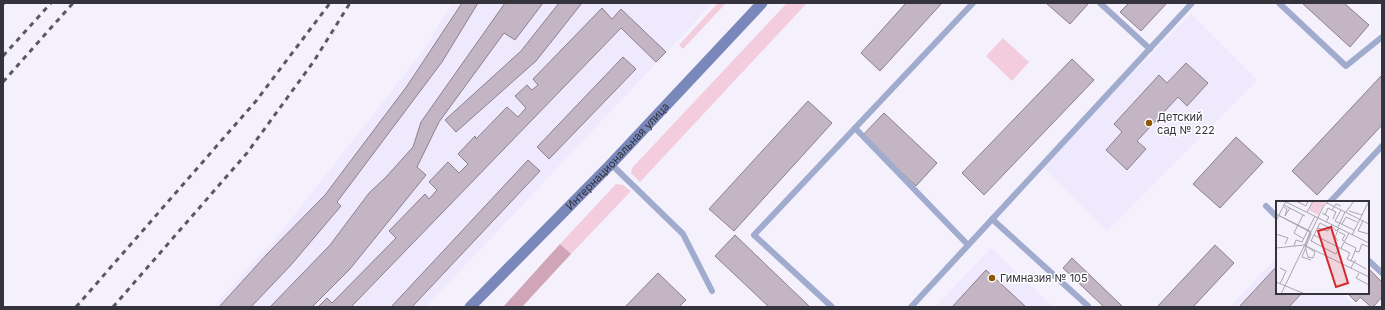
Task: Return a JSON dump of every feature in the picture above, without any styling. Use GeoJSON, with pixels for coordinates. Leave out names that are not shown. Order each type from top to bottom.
{"type":"FeatureCollection","features":[{"type":"Feature","properties":{"kind":"main road","name":"Интернациональная улица"},"geometry":{"type":"LineString","coordinates":[[470,307],[611,164],[762,3]]}},
{"type":"Feature","properties":{"kind":"lane"},"geometry":{"type":"LineString","coordinates":[[832,307],[754,235],[973,3]]}},
{"type":"Feature","properties":{"kind":"lane"},"geometry":{"type":"LineString","coordinates":[[1100,3],[1150,49]]}},
{"type":"Feature","properties":{"kind":"lane"},"geometry":{"type":"LineString","coordinates":[[911,307],[1192,3]]}},
{"type":"Feature","properties":{"kind":"lane"},"geometry":{"type":"LineString","coordinates":[[1279,3],[1346,66],[1382,37]]}},
{"type":"Feature","properties":{"kind":"lane"},"geometry":{"type":"LineString","coordinates":[[855,128],[968,245]]}},
{"type":"Feature","properties":{"kind":"lane"},"geometry":{"type":"LineString","coordinates":[[1331,201],[1382,146]]}},
{"type":"Feature","properties":{"kind":"lane"},"geometry":{"type":"LineString","coordinates":[[611,164],[683,234],[712,291]]}},
{"type":"Feature","properties":{"kind":"lane"},"geometry":{"type":"LineString","coordinates":[[1266,206],[1276,216]]}},
{"type":"Feature","properties":{"kind":"lane"},"geometry":{"type":"LineString","coordinates":[[992,219],[1088,307]]}},
{"type":"Feature","properties":{"kind":"lane"},"geometry":{"type":"LineString","coordinates":[[1369,261],[1381,271]]}},
{"type":"Feature","properties":{"kind":"shaded area"},"geometry":{"type":"Polygon","coordinates":[[[452,3],[713,3],[426,307],[213,307],[281,232],[425,48],[452,3]]]}},
{"type":"Feature","properties":{"kind":"shaded area"},"geometry":{"type":"Polygon","coordinates":[[[718,3],[726,3],[683,49],[679,45],[718,3]]]}},
{"type":"Feature","properties":{"kind":"shaded area"},"geometry":{"type":"Polygon","coordinates":[[[787,3],[807,3],[640,182],[631,173],[632,168],[787,3]]]}},
{"type":"Feature","properties":{"kind":"shaded area","name":"Детский сад № 222"},"geometry":{"type":"Polygon","coordinates":[[[1191,14],[1257,80],[1107,231],[1041,165],[1191,14]]]}},
{"type":"Feature","properties":{"kind":"shaded area"},"geometry":{"type":"Polygon","coordinates":[[[1003,38],[1029,62],[1012,81],[986,56],[1003,38]]]}},
{"type":"Feature","properties":{"kind":"shaded area"},"geometry":{"type":"Polygon","coordinates":[[[616,184],[623,185],[631,191],[571,254],[560,244],[616,184]]]}},
{"type":"Feature","properties":{"kind":"shaded area"},"geometry":{"type":"Polygon","coordinates":[[[560,244],[571,254],[522,307],[503,307],[560,244]]]}},
{"type":"Feature","properties":{"kind":"shaded area","name":"Гимназия № 105"},"geometry":{"type":"Polygon","coordinates":[[[991,248],[1053,307],[935,307],[991,248]]]}},
{"type":"Feature","properties":{"kind":"shaded area"},"geometry":{"type":"Polygon","coordinates":[[[1276,258],[1276,294],[1342,294],[1356,307],[1230,307],[1276,258]]]}},
{"type":"Feature","properties":{"kind":"building"},"geometry":{"type":"Polygon","coordinates":[[[462,3],[478,3],[442,62],[337,202],[341,206],[291,265],[251,307],[219,307],[268,253],[325,195],[407,86],[462,3]]]}},
{"type":"Feature","properties":{"kind":"building"},"geometry":{"type":"Polygon","coordinates":[[[505,3],[543,3],[515,40],[504,33],[439,122],[417,167],[426,175],[350,269],[312,307],[270,307],[330,245],[369,193],[386,177],[413,147],[421,122],[505,3]]]}},
{"type":"Feature","properties":{"kind":"building"},"geometry":{"type":"Polygon","coordinates":[[[559,3],[582,3],[536,61],[456,132],[445,120],[521,51],[559,3]]]}},
{"type":"Feature","properties":{"kind":"building"},"geometry":{"type":"Polygon","coordinates":[[[906,3],[942,3],[880,71],[861,53],[906,3]]]}},
{"type":"Feature","properties":{"kind":"building"},"geometry":{"type":"Polygon","coordinates":[[[1046,3],[1089,3],[1070,24],[1046,3]]]}},
{"type":"Feature","properties":{"kind":"building"},"geometry":{"type":"Polygon","coordinates":[[[1129,3],[1167,3],[1141,31],[1120,12],[1129,3]]]}},
{"type":"Feature","properties":{"kind":"building"},"geometry":{"type":"Polygon","coordinates":[[[1302,3],[1344,3],[1369,25],[1350,47],[1302,3]]]}},
{"type":"Feature","properties":{"kind":"building"},"geometry":{"type":"Polygon","coordinates":[[[602,8],[612,19],[621,9],[666,52],[656,62],[621,28],[351,307],[318,307],[327,298],[332,303],[396,238],[389,231],[425,194],[429,199],[437,190],[429,182],[448,162],[459,173],[468,164],[458,154],[475,136],[476,139],[507,107],[518,117],[526,108],[515,96],[527,85],[532,90],[538,85],[533,79],[602,8]]]}},
{"type":"Feature","properties":{"kind":"building"},"geometry":{"type":"Polygon","coordinates":[[[623,57],[636,69],[549,159],[537,147],[623,57]]]}},
{"type":"Feature","properties":{"kind":"building"},"geometry":{"type":"Polygon","coordinates":[[[1072,59],[1094,80],[984,195],[962,173],[1072,59]]]}},
{"type":"Feature","properties":{"kind":"building"},"geometry":{"type":"Polygon","coordinates":[[[1186,63],[1208,83],[1187,106],[1178,97],[1137,141],[1146,149],[1127,170],[1106,150],[1122,132],[1114,124],[1159,75],[1167,83],[1186,63]]]}},
{"type":"Feature","properties":{"kind":"building"},"geometry":{"type":"Polygon","coordinates":[[[1382,75],[1382,125],[1317,195],[1292,171],[1382,75]]]}},
{"type":"Feature","properties":{"kind":"building"},"geometry":{"type":"Polygon","coordinates":[[[808,101],[832,123],[734,231],[709,209],[808,101]]]}},
{"type":"Feature","properties":{"kind":"building"},"geometry":{"type":"Polygon","coordinates":[[[884,113],[937,163],[916,186],[862,136],[884,113]]]}},
{"type":"Feature","properties":{"kind":"building"},"geometry":{"type":"Polygon","coordinates":[[[1236,137],[1263,162],[1220,208],[1193,184],[1236,137]]]}},
{"type":"Feature","properties":{"kind":"building"},"geometry":{"type":"Polygon","coordinates":[[[528,160],[540,171],[412,307],[391,307],[528,160]]]}},
{"type":"Feature","properties":{"kind":"building"},"geometry":{"type":"Polygon","coordinates":[[[735,235],[810,307],[769,307],[715,256],[735,235]]]}},
{"type":"Feature","properties":{"kind":"building"},"geometry":{"type":"Polygon","coordinates":[[[1215,245],[1234,263],[1193,307],[1157,307],[1215,245]]]}},
{"type":"Feature","properties":{"kind":"building"},"geometry":{"type":"Polygon","coordinates":[[[1072,258],[1123,307],[1104,307],[1063,268],[1072,258]]]}},
{"type":"Feature","properties":{"kind":"building"},"geometry":{"type":"Polygon","coordinates":[[[1276,267],[1276,294],[1301,294],[1289,307],[1239,307],[1276,267]]]}},
{"type":"Feature","properties":{"kind":"building"},"geometry":{"type":"Polygon","coordinates":[[[1369,269],[1382,282],[1382,297],[1373,307],[1371,307],[1360,297],[1356,302],[1348,294],[1369,294],[1369,269]]]}},
{"type":"Feature","properties":{"kind":"building"},"geometry":{"type":"Polygon","coordinates":[[[986,270],[1026,307],[952,307],[986,270]]]}},
{"type":"Feature","properties":{"kind":"building"},"geometry":{"type":"Polygon","coordinates":[[[658,273],[686,300],[679,307],[625,307],[658,273]]]}},
{"type":"Feature","properties":{"kind":"railway"},"geometry":{"type":"LineString","coordinates":[[3,56],[51,3]]}},
{"type":"Feature","properties":{"kind":"railway"},"geometry":{"type":"LineString","coordinates":[[3,82],[73,3]]}},
{"type":"Feature","properties":{"kind":"railway"},"geometry":{"type":"LineString","coordinates":[[76,307],[256,101],[330,3]]}},
{"type":"Feature","properties":{"kind":"railway"},"geometry":{"type":"LineString","coordinates":[[113,307],[247,153],[314,61],[350,3]]}},
{"type":"Feature","properties":{"kind":"place","name":"Детский сад № 222"},"geometry":{"type":"Point","coordinates":[1149,123]}},
{"type":"Feature","properties":{"kind":"place","name":"Гимназия № 105"},"geometry":{"type":"Point","coordinates":[992,278]}}]}
